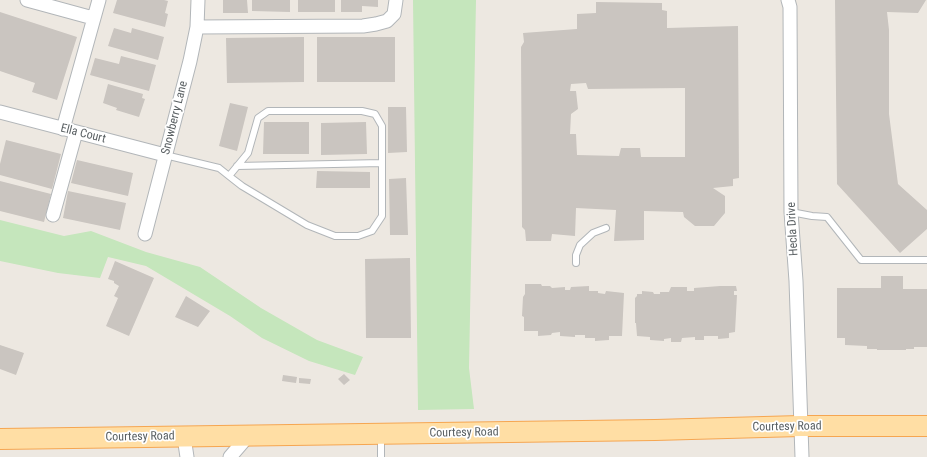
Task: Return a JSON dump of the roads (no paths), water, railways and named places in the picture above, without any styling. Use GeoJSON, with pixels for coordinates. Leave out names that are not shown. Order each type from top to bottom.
{"type":"FeatureCollection","features":[{"type":"Feature","properties":{"kind":"main road","name":"Courtesy Road"},"geometry":{"type":"LineString","coordinates":[[0,439],[647,430],[800,426],[927,426]]}},
{"type":"Feature","properties":{"kind":"street"},"geometry":{"type":"LineString","coordinates":[[27,0],[93,18]]}},
{"type":"Feature","properties":{"kind":"street"},"geometry":{"type":"LineString","coordinates":[[63,129],[99,0]]}},
{"type":"Feature","properties":{"kind":"street","name":"Snowberry Lane"},"geometry":{"type":"LineString","coordinates":[[145,234],[190,61],[197,27],[198,0]]}},
{"type":"Feature","properties":{"kind":"street"},"geometry":{"type":"LineString","coordinates":[[197,27],[363,26],[387,21],[394,14],[396,0]]}},
{"type":"Feature","properties":{"kind":"street","name":"Hecla Drive"},"geometry":{"type":"LineString","coordinates":[[788,0],[790,7],[791,212],[796,281],[802,457]]}},
{"type":"Feature","properties":{"kind":"street","name":"Ella Court"},"geometry":{"type":"LineString","coordinates":[[0,112],[165,155]]}},
{"type":"Feature","properties":{"kind":"street"},"geometry":{"type":"LineString","coordinates":[[53,215],[76,132]]}},
{"type":"Feature","properties":{"kind":"street"},"geometry":{"type":"LineString","coordinates":[[230,457],[248,436]]}},
{"type":"Feature","properties":{"kind":"street"},"geometry":{"type":"LineString","coordinates":[[184,437],[187,457]]}},
{"type":"Feature","properties":{"kind":"lane"},"geometry":{"type":"LineString","coordinates":[[165,155],[219,168],[229,176],[242,186],[307,225],[335,236],[358,236],[372,231],[382,216],[382,126],[375,114],[362,111],[268,111],[258,118],[248,153],[229,176]]}},
{"type":"Feature","properties":{"kind":"lane"},"geometry":{"type":"LineString","coordinates":[[237,166],[382,164]]}},
{"type":"Feature","properties":{"kind":"lane"},"geometry":{"type":"LineString","coordinates":[[791,212],[827,217],[861,260],[927,260]]}},
{"type":"Feature","properties":{"kind":"lane"},"geometry":{"type":"LineString","coordinates":[[576,263],[576,255],[580,246],[594,233],[606,228]]}},
{"type":"Feature","properties":{"kind":"lane"},"geometry":{"type":"LineString","coordinates":[[381,434],[381,457]]}}]}
